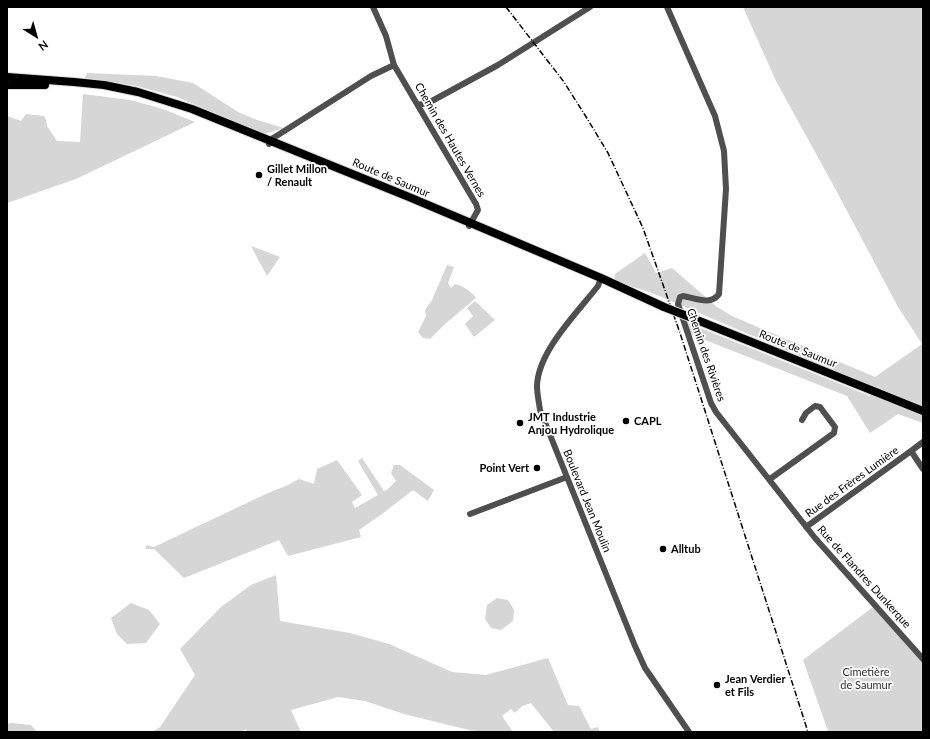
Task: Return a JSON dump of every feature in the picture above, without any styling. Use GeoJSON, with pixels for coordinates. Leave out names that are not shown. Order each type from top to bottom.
{"type":"FeatureCollection","features":[{"type":"Feature","properties":{"kind":"main road"},"geometry":{"type":"LineString","coordinates":[[7,77],[74,82],[103,87]]}},
{"type":"Feature","properties":{"kind":"main road"},"geometry":{"type":"LineString","coordinates":[[7,85],[103,87]]}},
{"type":"Feature","properties":{"kind":"main road","name":"Route de Saumur"},"geometry":{"type":"LineString","coordinates":[[103,87],[164,103],[269,142],[664,307],[923,411]]}},
{"type":"Feature","properties":{"kind":"street","name":"Chemin des Hautes Vernes"},"geometry":{"type":"LineString","coordinates":[[373,7],[386,36],[394,65],[476,204],[478,210],[470,225]]}},
{"type":"Feature","properties":{"kind":"street"},"geometry":{"type":"LineString","coordinates":[[418,105],[430,102],[498,65],[590,7]]}},
{"type":"Feature","properties":{"kind":"street","name":"Chemin des Rivières"},"geometry":{"type":"LineString","coordinates":[[667,7],[710,104],[719,128],[726,163],[726,189],[718,294],[716,298],[707,301],[683,296],[680,297],[678,304],[716,412],[770,479],[806,527]]}},
{"type":"Feature","properties":{"kind":"street"},"geometry":{"type":"LineString","coordinates":[[269,142],[371,76],[394,65]]}},
{"type":"Feature","properties":{"kind":"street","name":"Boulevard Jean Moulin"},"geometry":{"type":"LineString","coordinates":[[600,280],[598,286],[543,359],[537,385],[540,410],[640,656],[654,680],[689,732]]}},
{"type":"Feature","properties":{"kind":"street"},"geometry":{"type":"LineString","coordinates":[[770,479],[834,433],[836,430],[820,407],[815,406],[806,413],[802,420]]}},
{"type":"Feature","properties":{"kind":"street"},"geometry":{"type":"LineString","coordinates":[[911,451],[922,444]]}},
{"type":"Feature","properties":{"kind":"street","name":"Rue des Frères Lumière"},"geometry":{"type":"LineString","coordinates":[[806,527],[911,451],[923,469]]}},
{"type":"Feature","properties":{"kind":"street"},"geometry":{"type":"LineString","coordinates":[[470,514],[567,477]]}},
{"type":"Feature","properties":{"kind":"street","name":"Rue de Flandres Dunkerque"},"geometry":{"type":"LineString","coordinates":[[806,527],[841,569],[923,658]]}},
{"type":"Feature","properties":{"kind":"green space"},"geometry":{"type":"Polygon","coordinates":[[[743,7],[923,7],[923,423],[898,414],[870,433],[847,396],[690,334],[688,323],[870,396],[873,387],[652,293],[614,281],[615,274],[645,253],[656,273],[672,268],[717,307],[732,316],[875,377],[922,344],[898,307],[776,81],[743,7]]]}},
{"type":"Feature","properties":{"kind":"green space"},"geometry":{"type":"Polygon","coordinates":[[[87,73],[156,76],[193,83],[238,112],[257,120],[284,128],[264,134],[177,97],[137,86],[85,78],[87,73]]]}},
{"type":"Feature","properties":{"kind":"green space"},"geometry":{"type":"Polygon","coordinates":[[[83,94],[130,100],[163,109],[195,122],[76,179],[7,203],[7,116],[21,121],[26,114],[44,116],[47,126],[57,141],[80,142],[83,94]]]}},
{"type":"Feature","properties":{"kind":"green space"},"geometry":{"type":"Polygon","coordinates":[[[251,246],[280,257],[267,276],[251,246]]]}},
{"type":"Feature","properties":{"kind":"green space"},"geometry":{"type":"Polygon","coordinates":[[[447,265],[454,267],[448,283],[451,288],[455,284],[461,286],[476,298],[430,339],[423,338],[418,332],[426,316],[425,310],[432,300],[447,265]]]}},
{"type":"Feature","properties":{"kind":"green space"},"geometry":{"type":"Polygon","coordinates":[[[475,301],[495,320],[474,337],[465,324],[473,316],[467,308],[475,301]]]}},
{"type":"Feature","properties":{"kind":"green space"},"geometry":{"type":"Polygon","coordinates":[[[362,458],[384,491],[396,481],[391,473],[394,465],[400,465],[434,490],[428,501],[413,490],[359,530],[361,537],[288,556],[279,540],[184,578],[154,549],[146,549],[146,545],[154,547],[299,479],[314,484],[317,469],[337,460],[362,495],[352,502],[355,508],[378,495],[358,461],[362,458]]]}},
{"type":"Feature","properties":{"kind":"green space"},"geometry":{"type":"Polygon","coordinates":[[[276,575],[280,621],[350,633],[389,644],[452,672],[486,675],[548,658],[568,705],[579,706],[591,729],[598,727],[600,732],[554,732],[531,703],[522,706],[515,713],[511,709],[502,716],[513,732],[479,732],[404,714],[365,701],[338,697],[291,710],[301,732],[247,732],[246,729],[240,732],[152,732],[160,727],[195,675],[180,649],[221,607],[251,585],[276,575]]]}},
{"type":"Feature","properties":{"kind":"green space"},"geometry":{"type":"Polygon","coordinates":[[[497,598],[508,600],[514,610],[513,621],[501,630],[491,628],[485,619],[487,605],[497,598]]]}},
{"type":"Feature","properties":{"kind":"green space"},"geometry":{"type":"Polygon","coordinates":[[[131,603],[149,610],[160,624],[146,643],[127,644],[117,634],[111,618],[131,603]]]}},
{"type":"Feature","properties":{"kind":"green space","name":"Cimetière de Saumur"},"geometry":{"type":"Polygon","coordinates":[[[873,607],[923,663],[923,732],[828,731],[803,660],[873,607]]]}},
{"type":"Feature","properties":{"kind":"green space"},"geometry":{"type":"Polygon","coordinates":[[[12,723],[31,725],[37,732],[7,732],[7,724],[12,723]]]}},
{"type":"Feature","properties":{"kind":"railway"},"geometry":{"type":"LineString","coordinates":[[506,7],[564,82],[588,120],[608,153],[643,228],[680,333],[808,732]]}},
{"type":"Feature","properties":{"kind":"place","name":"Gillet Millon / Renault"},"geometry":{"type":"Point","coordinates":[259,175]}},
{"type":"Feature","properties":{"kind":"place","name":"CAPL"},"geometry":{"type":"Point","coordinates":[626,421]}},
{"type":"Feature","properties":{"kind":"place","name":"JMT Industrie Anjou Hydrolique"},"geometry":{"type":"Point","coordinates":[520,423]}},
{"type":"Feature","properties":{"kind":"place","name":"Point Vert"},"geometry":{"type":"Point","coordinates":[537,468]}},
{"type":"Feature","properties":{"kind":"place","name":"Alltub"},"geometry":{"type":"Point","coordinates":[663,549]}},
{"type":"Feature","properties":{"kind":"place","name":"Jean Verdier et Fils"},"geometry":{"type":"Point","coordinates":[717,685]}}]}
